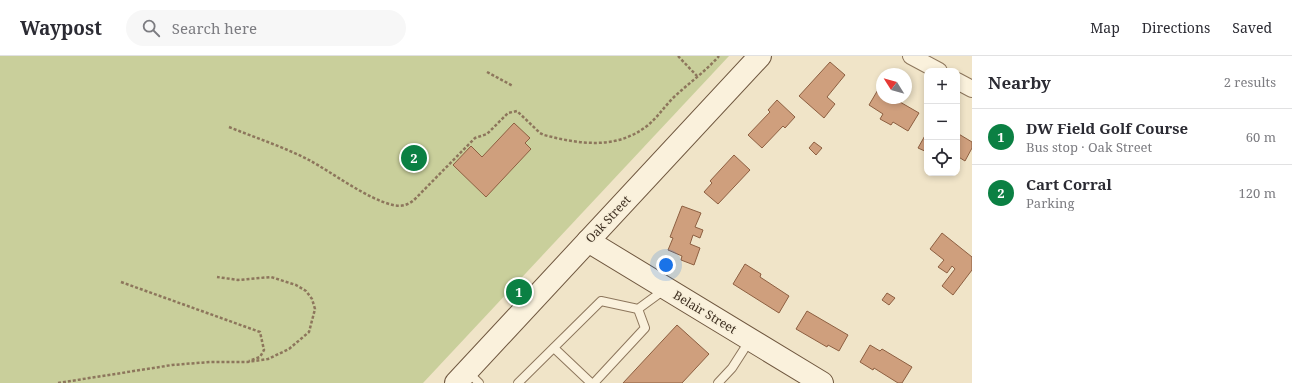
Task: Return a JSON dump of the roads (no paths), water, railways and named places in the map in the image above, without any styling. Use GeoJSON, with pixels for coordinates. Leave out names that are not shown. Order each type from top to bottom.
{"type":"FeatureCollection","features":[{"type":"Feature","properties":{"kind":"main road","name":"Oak Street"},"geometry":{"type":"LineString","coordinates":[[468,379],[588,241],[760,56]]}},
{"type":"Feature","properties":{"kind":"main road","name":"Belair Street"},"geometry":{"type":"LineString","coordinates":[[588,241],[814,381]]}},
{"type":"Feature","properties":{"kind":"street"},"geometry":{"type":"LineString","coordinates":[[911,56],[933,68]]}},
{"type":"Feature","properties":{"kind":"street"},"geometry":{"type":"LineString","coordinates":[[960,83],[972,89]]}},
{"type":"Feature","properties":{"kind":"lane"},"geometry":{"type":"LineString","coordinates":[[518,383],[601,301],[638,308],[666,288]]}},
{"type":"Feature","properties":{"kind":"lane"},"geometry":{"type":"LineString","coordinates":[[554,348],[592,383],[645,328],[638,308]]}},
{"type":"Feature","properties":{"kind":"lane"},"geometry":{"type":"LineString","coordinates":[[718,383],[732,368],[750,340]]}},
{"type":"Feature","properties":{"kind":"place","name":"Cart Corral"},"geometry":{"type":"Point","coordinates":[414,158]}},
{"type":"Feature","properties":{"kind":"place","name":"DW Field Golf Course"},"geometry":{"type":"Point","coordinates":[519,292]}}]}
